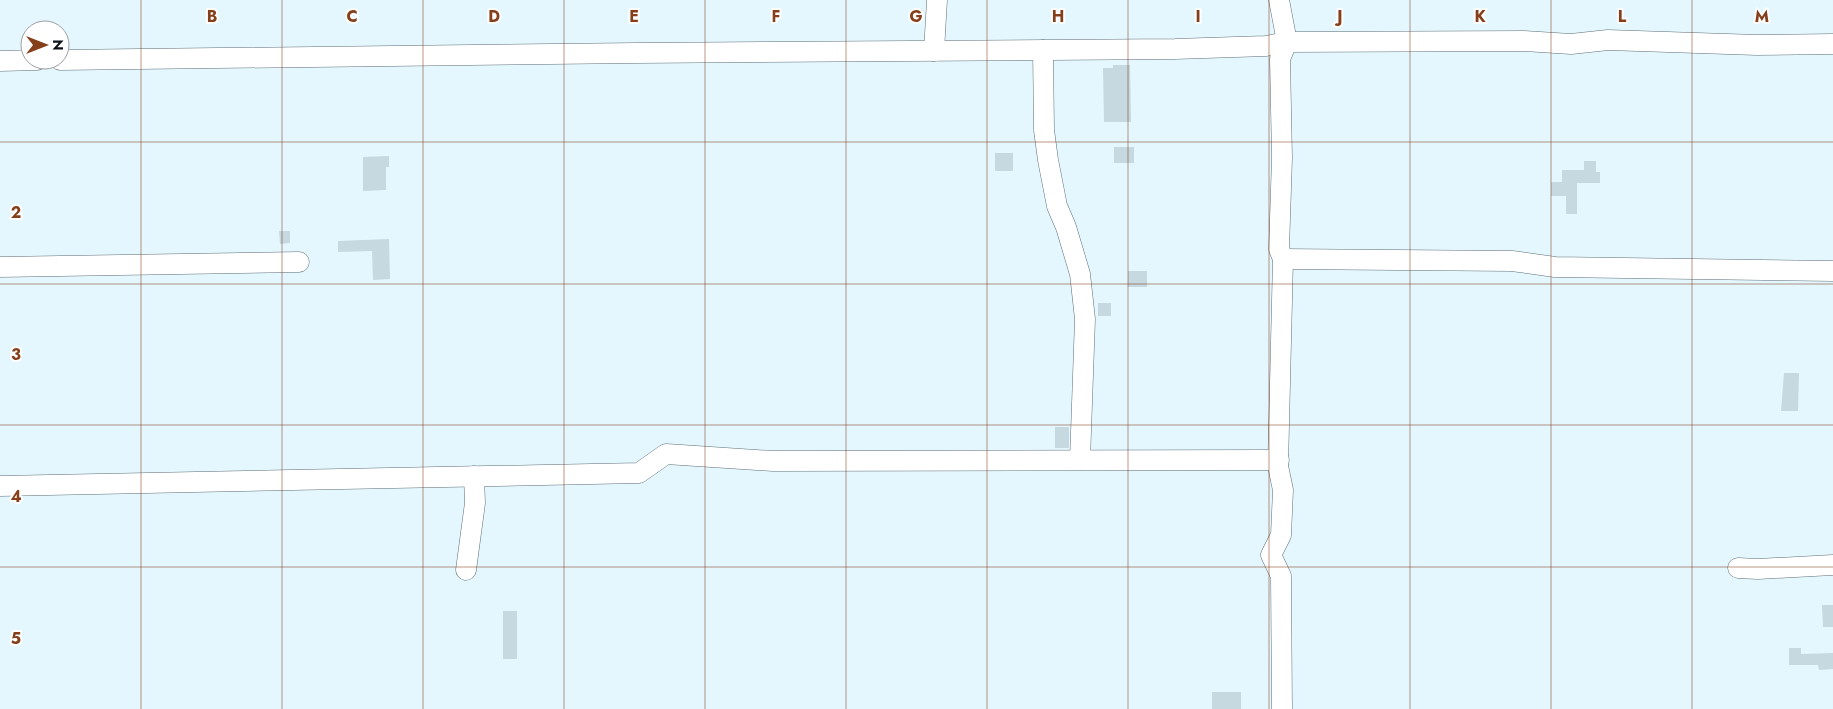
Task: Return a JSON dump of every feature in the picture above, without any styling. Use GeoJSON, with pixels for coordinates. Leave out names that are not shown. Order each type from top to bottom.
{"type":"FeatureCollection","features":[{"type":"Feature","properties":{"kind":"street"},"geometry":{"type":"LineString","coordinates":[[934,51],[937,0]]}},
{"type":"Feature","properties":{"kind":"street"},"geometry":{"type":"LineString","coordinates":[[1279,0],[1287,42],[1280,59],[1282,158],[1279,249],[1283,259],[1279,460],[1283,490],[1281,535],[1271,555],[1281,576],[1282,709]]}},
{"type":"Feature","properties":{"kind":"street"},"geometry":{"type":"LineString","coordinates":[[70,60],[1043,50],[1239,47],[1266,46],[1287,42],[1524,41],[1571,44],[1608,40],[1757,45],[1833,44]]}},
{"type":"Feature","properties":{"kind":"street"},"geometry":{"type":"LineString","coordinates":[[1043,50],[1044,130],[1048,160],[1057,206],[1066,227],[1080,274],[1085,319],[1080,460]]}},
{"type":"Feature","properties":{"kind":"street"},"geometry":{"type":"LineString","coordinates":[[0,60],[20,60]]}},
{"type":"Feature","properties":{"kind":"street"},"geometry":{"type":"LineString","coordinates":[[1283,259],[1427,259],[1512,261],[1555,267],[1833,271]]}},
{"type":"Feature","properties":{"kind":"street"},"geometry":{"type":"LineString","coordinates":[[0,267],[299,262]]}},
{"type":"Feature","properties":{"kind":"street"},"geometry":{"type":"LineString","coordinates":[[0,486],[639,473],[666,454],[773,461],[1279,460]]}},
{"type":"Feature","properties":{"kind":"street"},"geometry":{"type":"LineString","coordinates":[[466,570],[475,503],[474,476]]}},
{"type":"Feature","properties":{"kind":"street"},"geometry":{"type":"LineString","coordinates":[[1738,568],[1758,569],[1833,565]]}},
{"type":"Feature","properties":{"kind":"building"},"geometry":{"type":"Polygon","coordinates":[[[1113,65],[1130,65],[1131,122],[1104,122],[1103,68],[1113,68],[1113,65]]]}},
{"type":"Feature","properties":{"kind":"building"},"geometry":{"type":"Polygon","coordinates":[[[1114,147],[1134,147],[1134,163],[1114,163],[1114,147]]]}},
{"type":"Feature","properties":{"kind":"building"},"geometry":{"type":"Polygon","coordinates":[[[995,153],[1013,153],[1013,171],[995,171],[995,153]]]}},
{"type":"Feature","properties":{"kind":"building"},"geometry":{"type":"Polygon","coordinates":[[[389,156],[389,167],[386,167],[386,190],[363,191],[363,157],[389,156]]]}},
{"type":"Feature","properties":{"kind":"building"},"geometry":{"type":"Polygon","coordinates":[[[1584,161],[1596,161],[1596,172],[1600,172],[1600,183],[1577,183],[1577,214],[1566,214],[1566,196],[1551,196],[1551,182],[1562,182],[1562,170],[1584,170],[1584,161]]]}},
{"type":"Feature","properties":{"kind":"building"},"geometry":{"type":"Polygon","coordinates":[[[279,231],[290,231],[290,243],[280,244],[279,231]]]}},
{"type":"Feature","properties":{"kind":"building"},"geometry":{"type":"Polygon","coordinates":[[[389,239],[390,279],[373,280],[372,251],[338,252],[338,241],[389,239]]]}},
{"type":"Feature","properties":{"kind":"building"},"geometry":{"type":"Polygon","coordinates":[[[1128,271],[1147,271],[1147,287],[1128,287],[1128,271]]]}},
{"type":"Feature","properties":{"kind":"building"},"geometry":{"type":"Polygon","coordinates":[[[1098,303],[1111,303],[1111,316],[1098,316],[1098,303]]]}},
{"type":"Feature","properties":{"kind":"building"},"geometry":{"type":"Polygon","coordinates":[[[1784,373],[1799,373],[1798,411],[1781,411],[1784,373]]]}},
{"type":"Feature","properties":{"kind":"building"},"geometry":{"type":"Polygon","coordinates":[[[1055,427],[1069,427],[1069,448],[1055,448],[1055,427]]]}},
{"type":"Feature","properties":{"kind":"building"},"geometry":{"type":"Polygon","coordinates":[[[1822,605],[1833,605],[1833,627],[1823,627],[1822,605]]]}},
{"type":"Feature","properties":{"kind":"building"},"geometry":{"type":"Polygon","coordinates":[[[503,611],[517,611],[517,659],[503,659],[503,611]]]}},
{"type":"Feature","properties":{"kind":"building"},"geometry":{"type":"Polygon","coordinates":[[[1789,648],[1801,648],[1801,654],[1833,653],[1833,669],[1819,670],[1818,665],[1789,665],[1789,648]]]}},
{"type":"Feature","properties":{"kind":"building"},"geometry":{"type":"Polygon","coordinates":[[[1212,692],[1241,692],[1241,709],[1212,709],[1212,692]]]}}]}
